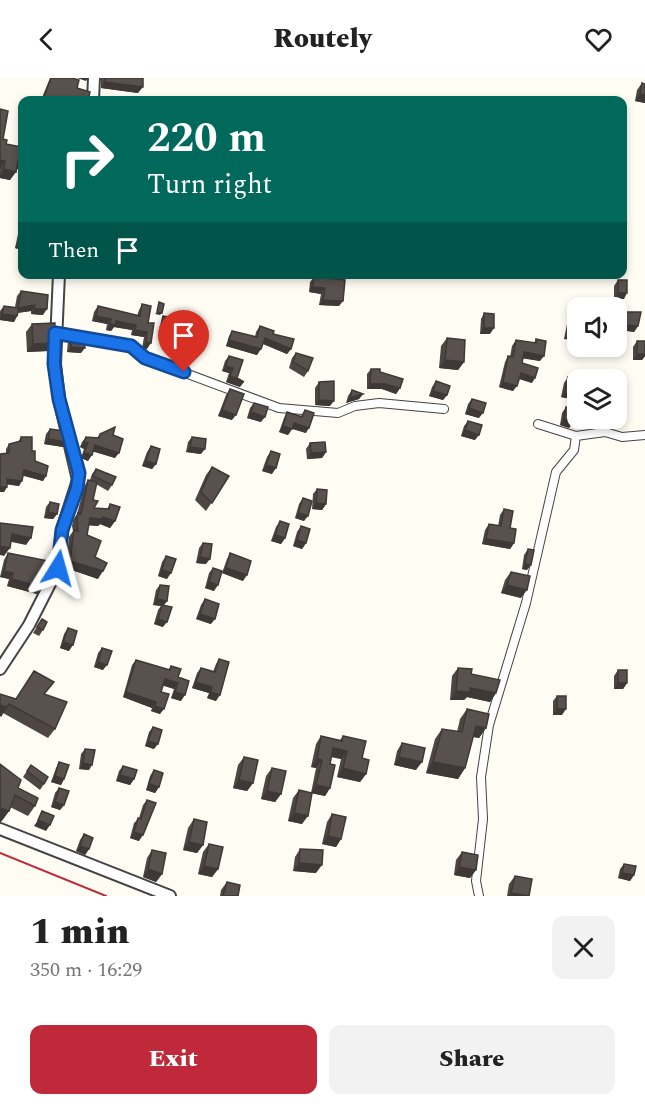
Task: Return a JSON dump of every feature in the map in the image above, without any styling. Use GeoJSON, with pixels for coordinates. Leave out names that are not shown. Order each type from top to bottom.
{"type":"FeatureCollection","features":[{"type":"Feature","properties":{"kind":"street"},"geometry":{"type":"LineString","coordinates":[[93,96],[94,78]]}},
{"type":"Feature","properties":{"kind":"street"},"geometry":{"type":"LineString","coordinates":[[0,669],[29,625],[58,568],[62,530],[78,480],[59,399],[54,364],[59,279]]}},
{"type":"Feature","properties":{"kind":"street"},"geometry":{"type":"LineString","coordinates":[[55,333],[131,346],[145,358],[279,408],[338,413],[355,406],[379,403],[444,409]]}},
{"type":"Feature","properties":{"kind":"street"},"geometry":{"type":"LineString","coordinates":[[538,424],[576,436],[604,432],[621,437],[645,435]]}},
{"type":"Feature","properties":{"kind":"street"},"geometry":{"type":"LineString","coordinates":[[479,896],[476,881],[483,819],[481,777],[489,725],[526,603],[556,472],[574,450],[576,436]]}},
{"type":"Feature","properties":{"kind":"street"},"geometry":{"type":"LineString","coordinates":[[0,829],[170,896]]}},
{"type":"Feature","properties":{"kind":"building"},"geometry":{"type":"Polygon","coordinates":[[[51,78],[79,80],[77,88],[90,92],[89,96],[44,96],[51,78]]]}},
{"type":"Feature","properties":{"kind":"building"},"geometry":{"type":"Polygon","coordinates":[[[105,78],[143,78],[143,87],[105,82],[105,78]]]}},
{"type":"Feature","properties":{"kind":"building"},"geometry":{"type":"Polygon","coordinates":[[[642,83],[645,84],[645,95],[640,94],[642,83]]]}},
{"type":"Feature","properties":{"kind":"building"},"geometry":{"type":"Polygon","coordinates":[[[0,109],[8,111],[3,139],[7,140],[6,144],[18,146],[16,172],[4,169],[5,161],[0,160],[0,109]]]}},
{"type":"Feature","properties":{"kind":"building"},"geometry":{"type":"Polygon","coordinates":[[[314,279],[345,280],[343,301],[323,300],[325,288],[312,287],[314,279]]]}},
{"type":"Feature","properties":{"kind":"building"},"geometry":{"type":"Polygon","coordinates":[[[618,280],[627,280],[627,293],[618,293],[618,280]]]}},
{"type":"Feature","properties":{"kind":"building"},"geometry":{"type":"Polygon","coordinates":[[[21,291],[48,295],[47,309],[34,309],[35,305],[19,308],[17,316],[2,314],[4,306],[18,308],[21,291]]]}},
{"type":"Feature","properties":{"kind":"building"},"geometry":{"type":"Polygon","coordinates":[[[159,302],[164,304],[162,313],[157,312],[159,302]]]}},
{"type":"Feature","properties":{"kind":"building"},"geometry":{"type":"Polygon","coordinates":[[[142,304],[151,306],[148,323],[154,323],[151,343],[146,342],[147,332],[135,330],[136,325],[116,321],[115,325],[110,324],[111,319],[96,316],[98,306],[140,316],[142,304]]]}},
{"type":"Feature","properties":{"kind":"building"},"geometry":{"type":"Polygon","coordinates":[[[627,312],[641,312],[638,326],[627,325],[627,312]]]}},
{"type":"Feature","properties":{"kind":"building"},"geometry":{"type":"Polygon","coordinates":[[[484,313],[494,314],[494,328],[484,328],[484,313]]]}},
{"type":"Feature","properties":{"kind":"building"},"geometry":{"type":"Polygon","coordinates":[[[163,316],[168,317],[166,326],[161,325],[163,316]]]}},
{"type":"Feature","properties":{"kind":"building"},"geometry":{"type":"Polygon","coordinates":[[[55,323],[54,343],[33,344],[32,324],[55,323]]]}},
{"type":"Feature","properties":{"kind":"building"},"geometry":{"type":"Polygon","coordinates":[[[260,326],[274,331],[273,334],[294,339],[291,349],[265,338],[261,349],[229,340],[232,331],[257,337],[260,326]]]}},
{"type":"Feature","properties":{"kind":"building"},"geometry":{"type":"Polygon","coordinates":[[[172,330],[186,331],[185,337],[190,339],[189,347],[178,345],[178,341],[170,339],[172,330]]]}},
{"type":"Feature","properties":{"kind":"building"},"geometry":{"type":"Polygon","coordinates":[[[72,336],[84,338],[85,348],[71,347],[72,336]]]}},
{"type":"Feature","properties":{"kind":"building"},"geometry":{"type":"Polygon","coordinates":[[[447,338],[465,340],[464,362],[445,360],[447,338]]]}},
{"type":"Feature","properties":{"kind":"building"},"geometry":{"type":"Polygon","coordinates":[[[536,339],[546,341],[544,356],[524,352],[522,363],[538,368],[535,378],[521,373],[517,386],[503,382],[508,356],[513,357],[516,340],[536,343],[536,339]]]}},
{"type":"Feature","properties":{"kind":"building"},"geometry":{"type":"Polygon","coordinates":[[[637,341],[645,341],[645,354],[637,354],[637,341]]]}},
{"type":"Feature","properties":{"kind":"building"},"geometry":{"type":"Polygon","coordinates":[[[296,353],[313,358],[308,371],[293,362],[296,353]]]}},
{"type":"Feature","properties":{"kind":"building"},"geometry":{"type":"Polygon","coordinates":[[[229,356],[243,360],[237,378],[244,382],[230,376],[233,368],[226,366],[229,356]]]}},
{"type":"Feature","properties":{"kind":"building"},"geometry":{"type":"Polygon","coordinates":[[[371,369],[380,369],[380,372],[403,379],[400,388],[385,384],[370,384],[371,369]]]}},
{"type":"Feature","properties":{"kind":"building"},"geometry":{"type":"Polygon","coordinates":[[[334,381],[334,401],[319,400],[319,382],[334,381]]]}},
{"type":"Feature","properties":{"kind":"building"},"geometry":{"type":"Polygon","coordinates":[[[436,381],[450,386],[447,395],[433,391],[436,381]]]}},
{"type":"Feature","properties":{"kind":"building"},"geometry":{"type":"Polygon","coordinates":[[[230,389],[244,394],[236,415],[222,410],[230,389]]]}},
{"type":"Feature","properties":{"kind":"building"},"geometry":{"type":"Polygon","coordinates":[[[352,390],[363,394],[350,398],[352,390]]]}},
{"type":"Feature","properties":{"kind":"building"},"geometry":{"type":"Polygon","coordinates":[[[472,399],[486,403],[483,413],[469,408],[472,399]]]}},
{"type":"Feature","properties":{"kind":"building"},"geometry":{"type":"Polygon","coordinates":[[[254,403],[268,407],[265,417],[251,412],[254,403]]]}},
{"type":"Feature","properties":{"kind":"building"},"geometry":{"type":"Polygon","coordinates":[[[566,407],[567,407],[567,420],[564,419],[566,407]]]}},
{"type":"Feature","properties":{"kind":"building"},"geometry":{"type":"Polygon","coordinates":[[[305,410],[314,413],[309,428],[294,423],[292,429],[283,426],[287,412],[302,417],[305,410]]]}},
{"type":"Feature","properties":{"kind":"building"},"geometry":{"type":"Polygon","coordinates":[[[468,421],[482,425],[479,435],[465,430],[468,421]]]}},
{"type":"Feature","properties":{"kind":"building"},"geometry":{"type":"Polygon","coordinates":[[[115,427],[113,435],[123,439],[119,453],[95,445],[92,455],[84,453],[88,443],[84,442],[86,437],[99,438],[100,434],[115,427]]]}},
{"type":"Feature","properties":{"kind":"building"},"geometry":{"type":"Polygon","coordinates":[[[50,429],[64,431],[66,442],[48,439],[50,429]]]}},
{"type":"Feature","properties":{"kind":"building"},"geometry":{"type":"Polygon","coordinates":[[[21,437],[32,437],[35,461],[48,466],[46,476],[24,470],[22,481],[7,479],[7,487],[0,487],[0,454],[9,453],[9,444],[21,441],[21,437]]]}},
{"type":"Feature","properties":{"kind":"building"},"geometry":{"type":"Polygon","coordinates":[[[192,437],[206,439],[205,449],[190,447],[192,437]]]}},
{"type":"Feature","properties":{"kind":"building"},"geometry":{"type":"Polygon","coordinates":[[[325,442],[326,452],[311,453],[310,443],[325,442]]]}},
{"type":"Feature","properties":{"kind":"building"},"geometry":{"type":"Polygon","coordinates":[[[151,446],[160,449],[156,464],[146,461],[151,446]]]}},
{"type":"Feature","properties":{"kind":"building"},"geometry":{"type":"Polygon","coordinates":[[[271,451],[280,454],[276,468],[266,465],[271,451]]]}},
{"type":"Feature","properties":{"kind":"building"},"geometry":{"type":"Polygon","coordinates":[[[212,467],[229,476],[212,503],[201,492],[212,467]]]}},
{"type":"Feature","properties":{"kind":"building"},"geometry":{"type":"Polygon","coordinates":[[[96,469],[116,477],[112,485],[93,476],[96,469]]]}},
{"type":"Feature","properties":{"kind":"building"},"geometry":{"type":"Polygon","coordinates":[[[88,480],[97,482],[93,500],[98,501],[94,508],[109,509],[110,504],[120,507],[115,521],[103,517],[103,519],[90,518],[87,535],[101,541],[95,557],[107,563],[103,571],[70,561],[74,530],[78,531],[78,513],[81,514],[88,480]]]}},
{"type":"Feature","properties":{"kind":"building"},"geometry":{"type":"Polygon","coordinates":[[[317,489],[327,490],[326,504],[316,503],[317,489]]]}},
{"type":"Feature","properties":{"kind":"building"},"geometry":{"type":"Polygon","coordinates":[[[303,498],[312,501],[308,516],[298,513],[303,498]]]}},
{"type":"Feature","properties":{"kind":"building"},"geometry":{"type":"Polygon","coordinates":[[[50,502],[59,504],[57,514],[48,512],[50,502]]]}},
{"type":"Feature","properties":{"kind":"building"},"geometry":{"type":"Polygon","coordinates":[[[504,509],[513,511],[510,528],[516,529],[514,543],[486,539],[489,524],[501,526],[504,509]]]}},
{"type":"Feature","properties":{"kind":"building"},"geometry":{"type":"Polygon","coordinates":[[[280,521],[289,524],[285,538],[275,535],[280,521]]]}},
{"type":"Feature","properties":{"kind":"building"},"geometry":{"type":"Polygon","coordinates":[[[0,523],[33,527],[31,538],[12,534],[10,548],[0,546],[0,523]]]}},
{"type":"Feature","properties":{"kind":"building"},"geometry":{"type":"Polygon","coordinates":[[[301,526],[310,529],[306,543],[297,540],[301,526]]]}},
{"type":"Feature","properties":{"kind":"building"},"geometry":{"type":"Polygon","coordinates":[[[203,543],[212,544],[210,559],[200,557],[203,543]]]}},
{"type":"Feature","properties":{"kind":"building"},"geometry":{"type":"Polygon","coordinates":[[[528,549],[534,550],[531,565],[525,564],[528,549]]]}},
{"type":"Feature","properties":{"kind":"building"},"geometry":{"type":"Polygon","coordinates":[[[8,553],[48,561],[51,553],[56,554],[41,587],[12,579],[13,573],[4,571],[8,553]]]}},
{"type":"Feature","properties":{"kind":"building"},"geometry":{"type":"Polygon","coordinates":[[[230,553],[251,561],[247,575],[226,568],[230,553]]]}},
{"type":"Feature","properties":{"kind":"building"},"geometry":{"type":"Polygon","coordinates":[[[166,556],[176,559],[171,573],[162,570],[166,556]]]}},
{"type":"Feature","properties":{"kind":"building"},"geometry":{"type":"Polygon","coordinates":[[[213,568],[222,571],[218,585],[209,582],[213,568]]]}},
{"type":"Feature","properties":{"kind":"building"},"geometry":{"type":"Polygon","coordinates":[[[511,572],[530,576],[527,590],[507,585],[511,572]]]}},
{"type":"Feature","properties":{"kind":"building"},"geometry":{"type":"Polygon","coordinates":[[[160,585],[169,586],[167,601],[157,599],[160,585]]]}},
{"type":"Feature","properties":{"kind":"building"},"geometry":{"type":"Polygon","coordinates":[[[205,599],[219,604],[215,619],[200,614],[205,599]]]}},
{"type":"Feature","properties":{"kind":"building"},"geometry":{"type":"Polygon","coordinates":[[[162,605],[172,607],[167,622],[158,619],[162,605]]]}},
{"type":"Feature","properties":{"kind":"building"},"geometry":{"type":"Polygon","coordinates":[[[42,619],[47,622],[43,630],[37,627],[42,619]]]}},
{"type":"Feature","properties":{"kind":"building"},"geometry":{"type":"Polygon","coordinates":[[[68,628],[77,631],[73,645],[63,642],[68,628]]]}},
{"type":"Feature","properties":{"kind":"building"},"geometry":{"type":"Polygon","coordinates":[[[102,648],[112,651],[107,665],[98,662],[102,648]]]}},
{"type":"Feature","properties":{"kind":"building"},"geometry":{"type":"Polygon","coordinates":[[[219,659],[229,662],[220,695],[211,692],[212,687],[196,682],[201,668],[215,672],[219,659]]]}},
{"type":"Feature","properties":{"kind":"building"},"geometry":{"type":"Polygon","coordinates":[[[136,660],[170,670],[171,666],[181,669],[178,677],[189,681],[185,695],[175,692],[178,683],[165,679],[161,692],[169,694],[164,709],[155,706],[156,702],[126,692],[136,660]]]}},
{"type":"Feature","properties":{"kind":"building"},"geometry":{"type":"Polygon","coordinates":[[[458,668],[472,669],[471,674],[500,680],[496,693],[470,688],[470,692],[456,691],[458,668]]]}},
{"type":"Feature","properties":{"kind":"building"},"geometry":{"type":"Polygon","coordinates":[[[618,670],[627,670],[627,683],[618,683],[618,670]]]}},
{"type":"Feature","properties":{"kind":"building"},"geometry":{"type":"Polygon","coordinates":[[[34,671],[54,682],[44,694],[67,702],[55,729],[9,704],[7,707],[0,705],[0,694],[16,699],[34,671]]]}},
{"type":"Feature","properties":{"kind":"building"},"geometry":{"type":"Polygon","coordinates":[[[557,696],[566,696],[566,709],[557,709],[557,696]]]}},
{"type":"Feature","properties":{"kind":"building"},"geometry":{"type":"Polygon","coordinates":[[[467,709],[489,714],[486,728],[476,726],[465,768],[433,762],[442,729],[462,732],[467,709]]]}},
{"type":"Feature","properties":{"kind":"building"},"geometry":{"type":"Polygon","coordinates":[[[153,727],[162,730],[158,744],[148,741],[153,727]]]}},
{"type":"Feature","properties":{"kind":"building"},"geometry":{"type":"Polygon","coordinates":[[[321,736],[342,741],[343,736],[366,741],[362,758],[369,760],[366,774],[343,768],[347,751],[333,748],[330,764],[335,765],[330,788],[316,785],[322,760],[317,759],[321,736]]]}},
{"type":"Feature","properties":{"kind":"building"},"geometry":{"type":"Polygon","coordinates":[[[402,743],[425,748],[422,762],[399,757],[402,743]]]}},
{"type":"Feature","properties":{"kind":"building"},"geometry":{"type":"Polygon","coordinates":[[[85,749],[95,750],[92,765],[83,763],[85,749]]]}},
{"type":"Feature","properties":{"kind":"building"},"geometry":{"type":"Polygon","coordinates":[[[244,757],[258,760],[253,783],[239,780],[244,757]]]}},
{"type":"Feature","properties":{"kind":"building"},"geometry":{"type":"Polygon","coordinates":[[[59,762],[69,765],[64,779],[55,776],[59,762]]]}},
{"type":"Feature","properties":{"kind":"building"},"geometry":{"type":"Polygon","coordinates":[[[0,764],[21,780],[18,788],[38,798],[35,806],[15,795],[9,811],[0,808],[0,764]]]}},
{"type":"Feature","properties":{"kind":"building"},"geometry":{"type":"Polygon","coordinates":[[[31,765],[48,777],[44,784],[27,771],[31,765]]]}},
{"type":"Feature","properties":{"kind":"building"},"geometry":{"type":"Polygon","coordinates":[[[123,766],[137,770],[134,779],[120,775],[123,766]]]}},
{"type":"Feature","properties":{"kind":"building"},"geometry":{"type":"Polygon","coordinates":[[[272,768],[286,771],[281,794],[267,791],[272,768]]]}},
{"type":"Feature","properties":{"kind":"building"},"geometry":{"type":"Polygon","coordinates":[[[154,770],[163,773],[159,787],[149,784],[154,770]]]}},
{"type":"Feature","properties":{"kind":"building"},"geometry":{"type":"Polygon","coordinates":[[[59,788],[69,791],[64,805],[55,802],[59,788]]]}},
{"type":"Feature","properties":{"kind":"building"},"geometry":{"type":"Polygon","coordinates":[[[299,790],[312,793],[308,816],[294,813],[299,790]]]}},
{"type":"Feature","properties":{"kind":"building"},"geometry":{"type":"Polygon","coordinates":[[[147,800],[156,803],[143,835],[134,832],[147,800]]]}},
{"type":"Feature","properties":{"kind":"building"},"geometry":{"type":"Polygon","coordinates":[[[42,811],[54,816],[50,825],[38,820],[42,811]]]}},
{"type":"Feature","properties":{"kind":"building"},"geometry":{"type":"Polygon","coordinates":[[[332,814],[346,817],[341,839],[328,836],[332,814]]]}},
{"type":"Feature","properties":{"kind":"building"},"geometry":{"type":"Polygon","coordinates":[[[194,819],[207,822],[203,845],[189,842],[194,819]]]}},
{"type":"Feature","properties":{"kind":"building"},"geometry":{"type":"Polygon","coordinates":[[[84,834],[93,838],[89,849],[80,846],[84,834]]]}},
{"type":"Feature","properties":{"kind":"building"},"geometry":{"type":"Polygon","coordinates":[[[209,844],[223,847],[218,869],[204,866],[209,844]]]}},
{"type":"Feature","properties":{"kind":"building"},"geometry":{"type":"Polygon","coordinates":[[[300,849],[323,850],[322,865],[299,863],[300,849]]]}},
{"type":"Feature","properties":{"kind":"building"},"geometry":{"type":"Polygon","coordinates":[[[152,850],[166,853],[162,874],[148,869],[152,850]]]}},
{"type":"Feature","properties":{"kind":"building"},"geometry":{"type":"Polygon","coordinates":[[[462,852],[478,855],[476,870],[459,867],[462,852]]]}},
{"type":"Feature","properties":{"kind":"building"},"geometry":{"type":"Polygon","coordinates":[[[624,864],[636,866],[634,875],[622,873],[624,864]]]}},
{"type":"Feature","properties":{"kind":"building"},"geometry":{"type":"Polygon","coordinates":[[[515,876],[532,879],[529,896],[511,893],[515,876]]]}},
{"type":"Feature","properties":{"kind":"building"},"geometry":{"type":"Polygon","coordinates":[[[227,882],[240,885],[238,896],[223,896],[227,882]]]}},
{"type":"Feature","properties":{"kind":"railway"},"geometry":{"type":"LineString","coordinates":[[0,853],[106,896]]}},
{"type":"Feature","properties":{"kind":"route"},"geometry":{"type":"LineString","coordinates":[[58,568],[62,530],[77,488],[79,473],[59,399],[54,364],[55,333],[131,346],[145,358],[184,372]]}}]}
